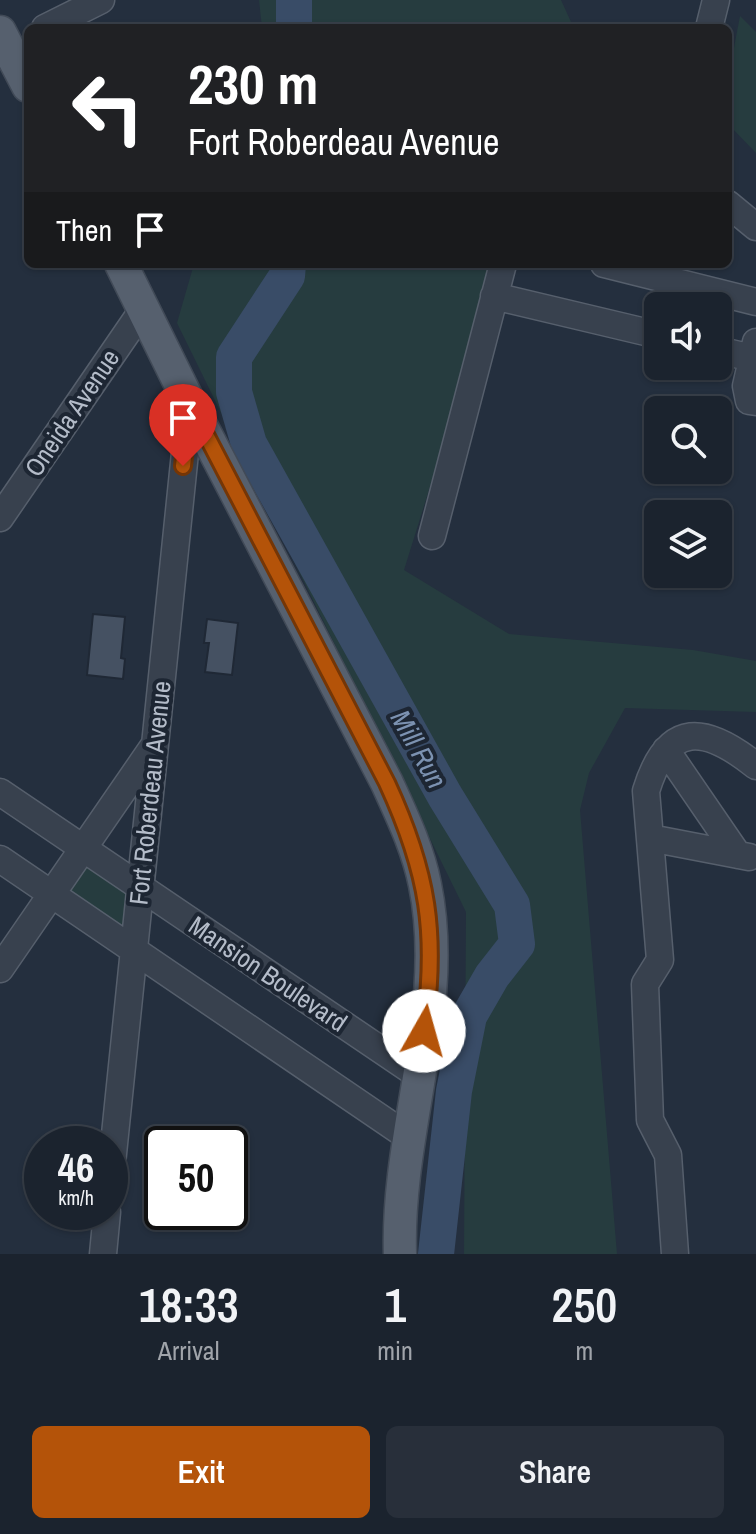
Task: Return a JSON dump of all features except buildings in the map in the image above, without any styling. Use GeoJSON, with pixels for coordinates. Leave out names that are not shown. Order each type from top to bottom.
{"type":"FeatureCollection","features":[{"type":"Feature","properties":{"kind":"main road"},"geometry":{"type":"LineString","coordinates":[[9,43],[24,77]]}},
{"type":"Feature","properties":{"kind":"main road"},"geometry":{"type":"LineString","coordinates":[[123,268],[412,837],[425,886],[432,954],[400,1254]]}},
{"type":"Feature","properties":{"kind":"street"},"geometry":{"type":"LineString","coordinates":[[53,24],[101,0]]}},
{"type":"Feature","properties":{"kind":"street"},"geometry":{"type":"LineString","coordinates":[[710,24],[716,0]]}},
{"type":"Feature","properties":{"kind":"street"},"geometry":{"type":"LineString","coordinates":[[432,536],[502,268]]}},
{"type":"Feature","properties":{"kind":"street"},"geometry":{"type":"LineString","coordinates":[[620,268],[756,302]]}},
{"type":"Feature","properties":{"kind":"street"},"geometry":{"type":"LineString","coordinates":[[494,296],[644,332]]}},
{"type":"Feature","properties":{"kind":"street","name":"Oneida Avenue"},"geometry":{"type":"LineString","coordinates":[[0,518],[144,308]]}},
{"type":"Feature","properties":{"kind":"street"},"geometry":{"type":"LineString","coordinates":[[732,350],[754,350],[746,386],[749,401],[756,402]]}},
{"type":"Feature","properties":{"kind":"street","name":"Fort Roberdeau Avenue"},"geometry":{"type":"LineString","coordinates":[[116,1126],[190,404]]}},
{"type":"Feature","properties":{"kind":"street"},"geometry":{"type":"LineString","coordinates":[[675,1254],[668,1155],[650,1120],[645,984],[660,960],[646,791],[654,767],[666,750],[689,737],[709,736],[729,744],[756,766]]}},
{"type":"Feature","properties":{"kind":"street"},"geometry":{"type":"LineString","coordinates":[[0,969],[155,744]]}},
{"type":"Feature","properties":{"kind":"street"},"geometry":{"type":"LineString","coordinates":[[666,750],[747,857]]}},
{"type":"Feature","properties":{"kind":"street","name":"Mansion Boulevard"},"geometry":{"type":"LineString","coordinates":[[0,792],[418,1075]]}},
{"type":"Feature","properties":{"kind":"street"},"geometry":{"type":"LineString","coordinates":[[650,838],[747,857]]}},
{"type":"Feature","properties":{"kind":"street"},"geometry":{"type":"LineString","coordinates":[[0,859],[410,1138]]}},
{"type":"Feature","properties":{"kind":"street"},"geometry":{"type":"LineString","coordinates":[[103,1254],[105,1230]]}},
{"type":"Feature","properties":{"kind":"green space"},"geometry":{"type":"Polygon","coordinates":[[[259,0],[561,0],[574,24],[262,24],[259,0]]]}},
{"type":"Feature","properties":{"kind":"green space"},"geometry":{"type":"Polygon","coordinates":[[[740,16],[756,32],[756,153],[732,128],[732,58],[740,16]]]}},
{"type":"Feature","properties":{"kind":"green space"},"geometry":{"type":"Polygon","coordinates":[[[193,268],[491,268],[457,400],[404,570],[509,634],[693,650],[756,661],[756,712],[625,708],[589,773],[580,810],[617,1254],[464,1254],[466,912],[177,323],[193,268]]]}},
{"type":"Feature","properties":{"kind":"green space"},"geometry":{"type":"Polygon","coordinates":[[[84,861],[130,895],[124,931],[69,895],[67,887],[84,861]]]}},
{"type":"Feature","properties":{"kind":"waterway","name":"Mill Run"},"geometry":{"type":"LineString","coordinates":[[294,0],[294,24]]}},
{"type":"Feature","properties":{"kind":"waterway","name":"Mill Run"},"geometry":{"type":"LineString","coordinates":[[288,268],[287,276],[234,357],[234,392],[249,444],[445,796],[512,905],[517,944],[492,976],[469,1016],[454,1091],[436,1254]]}},
{"type":"Feature","properties":{"kind":"route"},"geometry":{"type":"LineString","coordinates":[[183,466],[190,404],[412,837],[425,886],[432,954],[424,1031]]}}]}
